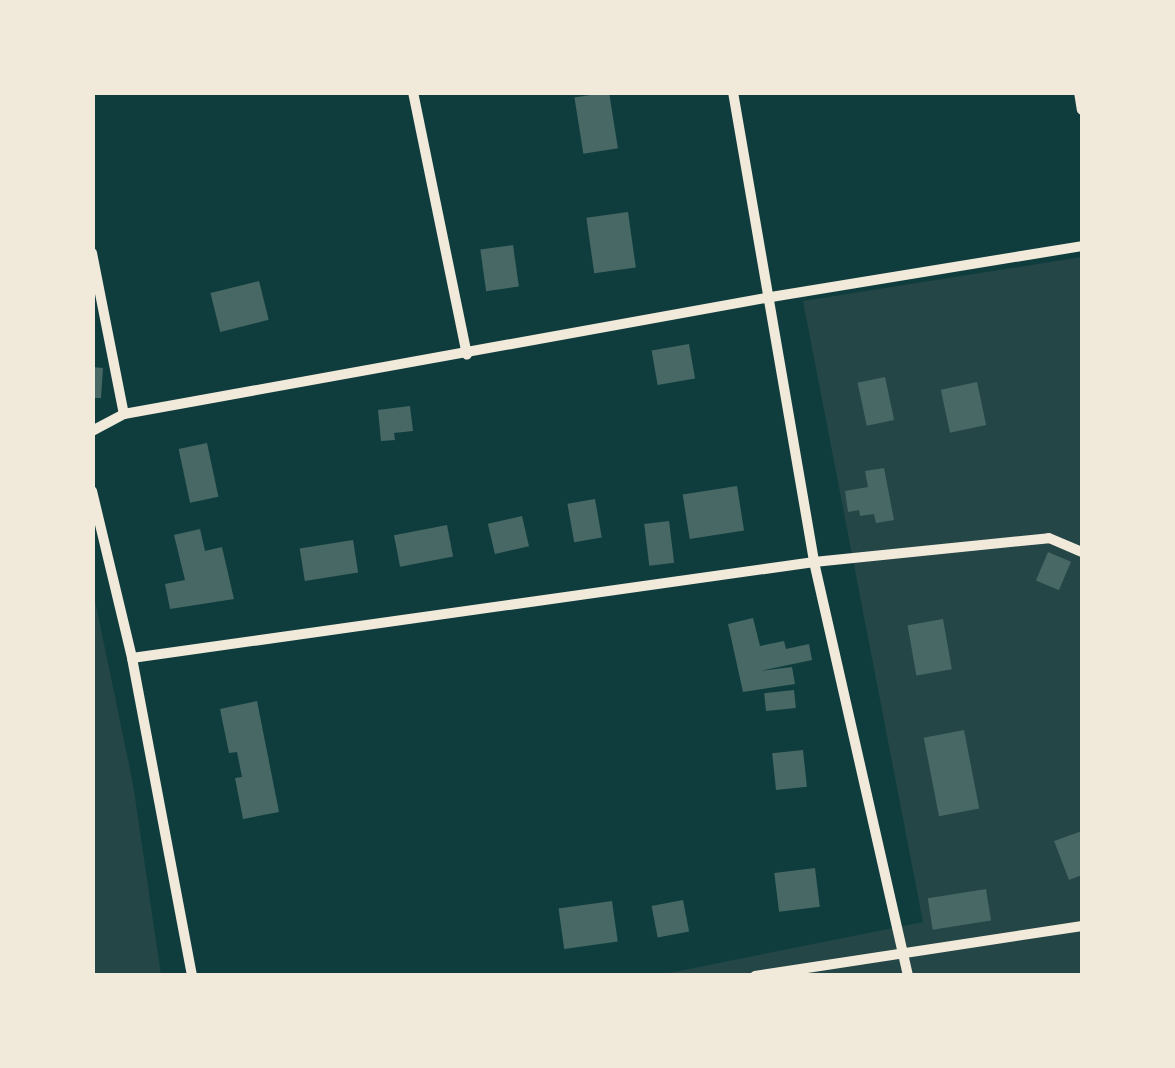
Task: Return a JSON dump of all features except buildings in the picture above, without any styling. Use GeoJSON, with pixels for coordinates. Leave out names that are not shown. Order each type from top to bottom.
{"type":"FeatureCollection","features":[{"type":"Feature","properties":{"kind":"street"},"geometry":{"type":"LineString","coordinates":[[412,92],[467,354]]}},
{"type":"Feature","properties":{"kind":"street"},"geometry":{"type":"LineString","coordinates":[[733,92],[814,562],[908,976]]}},
{"type":"Feature","properties":{"kind":"street"},"geometry":{"type":"LineString","coordinates":[[1079,92],[1082,110]]}},
{"type":"Feature","properties":{"kind":"street"},"geometry":{"type":"LineString","coordinates":[[92,431],[124,414],[770,296],[1082,246]]}},
{"type":"Feature","properties":{"kind":"street"},"geometry":{"type":"LineString","coordinates":[[92,253],[124,414]]}},
{"type":"Feature","properties":{"kind":"street"},"geometry":{"type":"LineString","coordinates":[[92,490],[132,658],[192,976]]}},
{"type":"Feature","properties":{"kind":"street"},"geometry":{"type":"LineString","coordinates":[[132,658],[814,562],[1049,538],[1082,552]]}},
{"type":"Feature","properties":{"kind":"street"},"geometry":{"type":"LineString","coordinates":[[755,976],[1082,926]]}},
{"type":"Feature","properties":{"kind":"shaded area"},"geometry":{"type":"Polygon","coordinates":[[[1082,257],[1082,975],[654,976],[923,922],[803,301],[1082,257]]]}},
{"type":"Feature","properties":{"kind":"shaded area"},"geometry":{"type":"Polygon","coordinates":[[[92,586],[133,784],[161,975],[93,975],[92,586]]]}}]}
